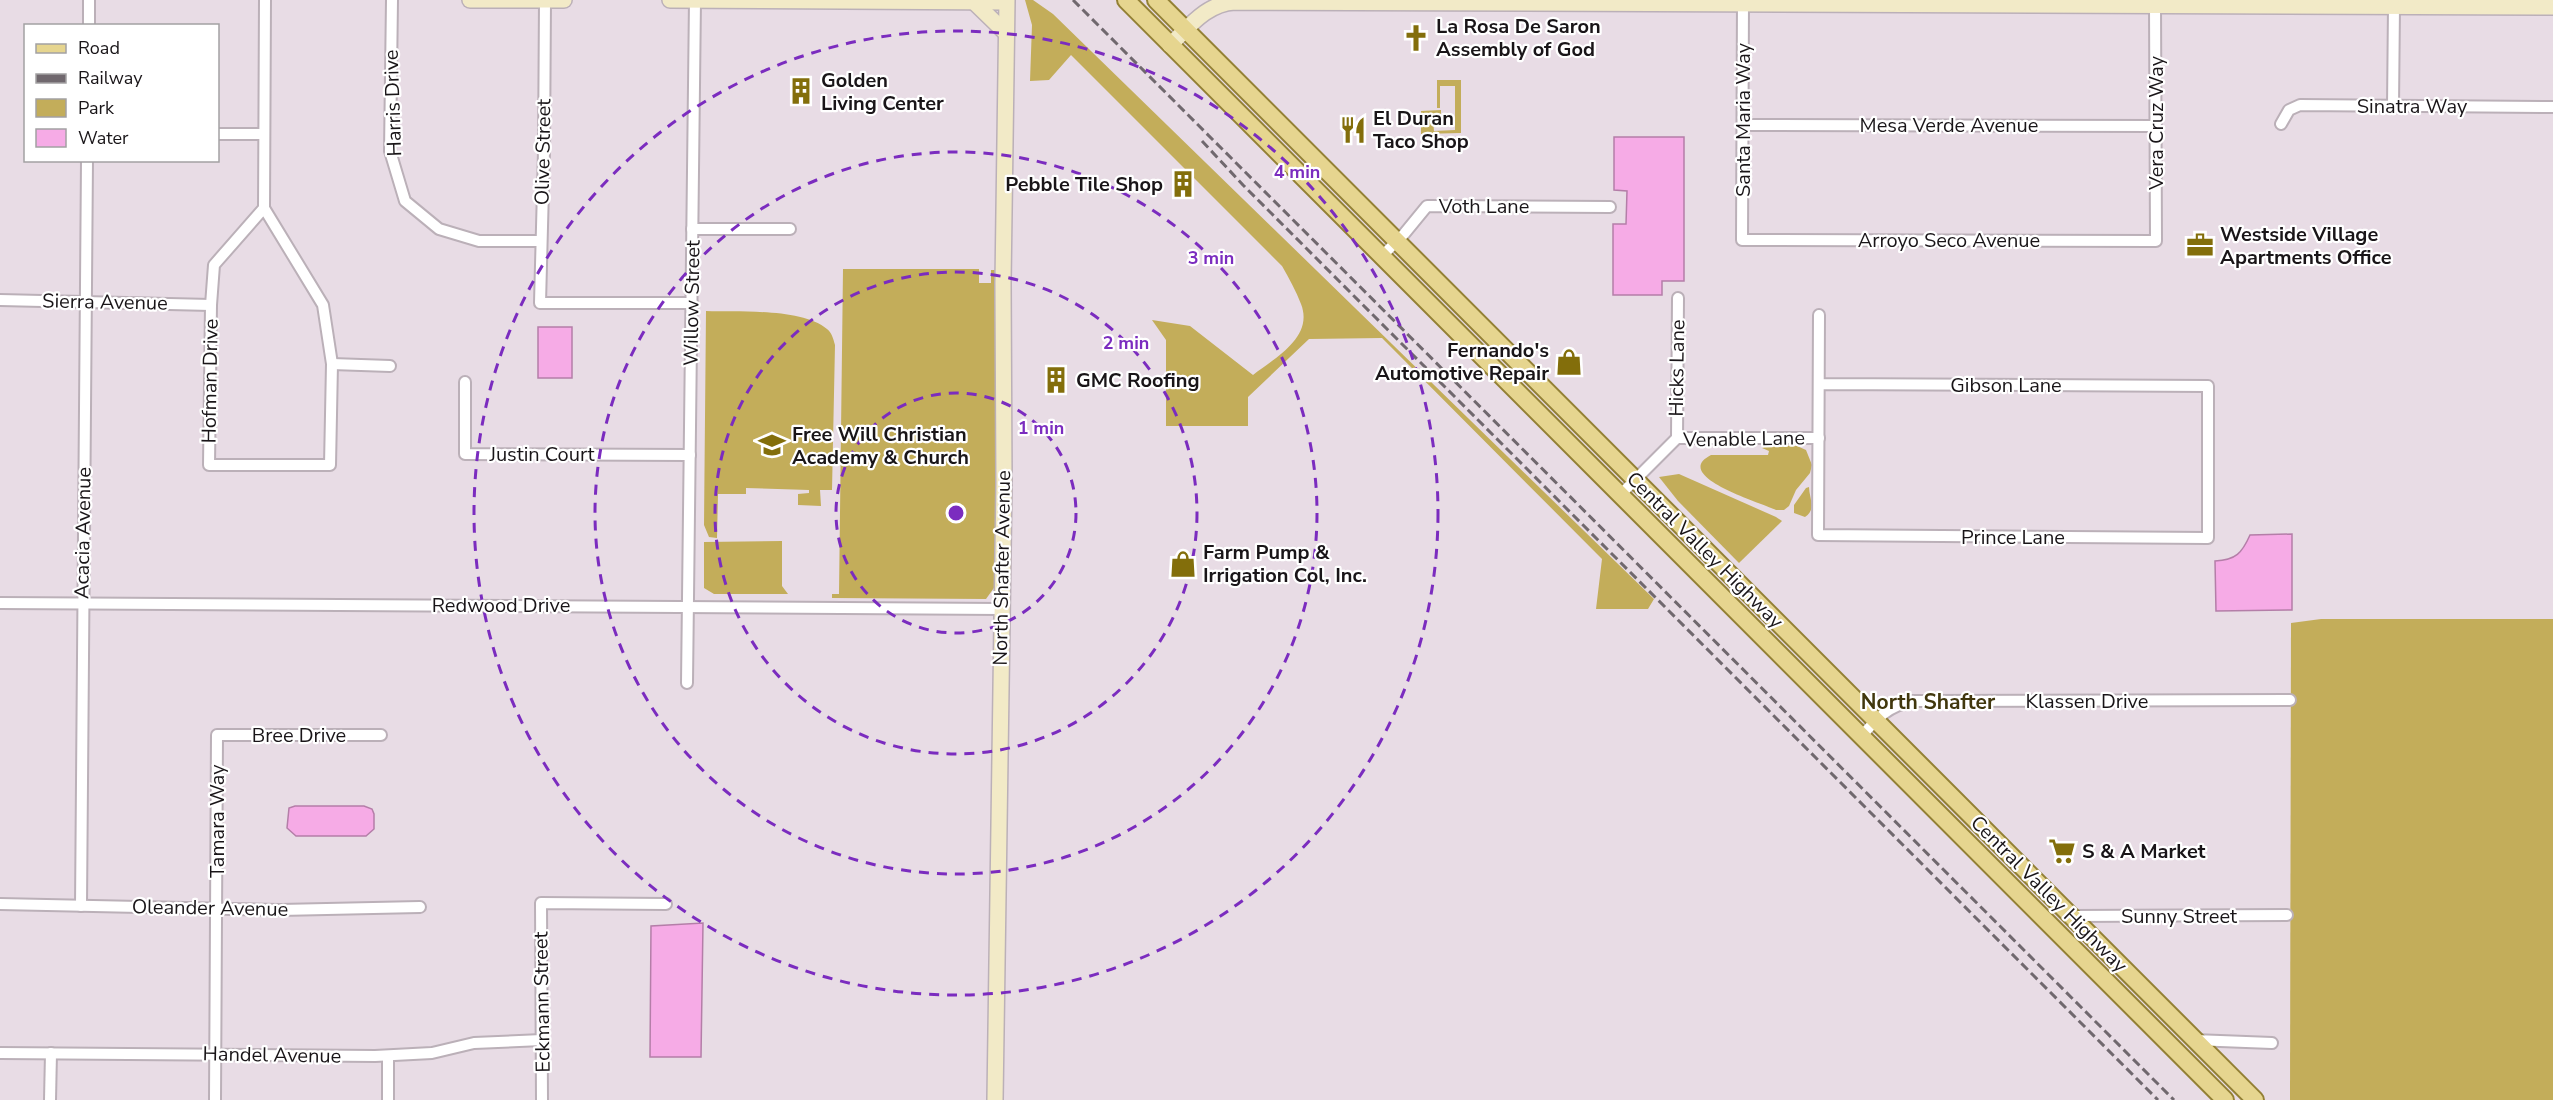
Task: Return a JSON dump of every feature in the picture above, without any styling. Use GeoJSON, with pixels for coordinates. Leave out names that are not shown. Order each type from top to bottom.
{"type":"FeatureCollection","features":[{"type":"Feature","properties":{"kind":"main road","name":"Central Valley Highway"},"geometry":{"type":"LineString","coordinates":[[1126,0],[2224,1100]]}},
{"type":"Feature","properties":{"kind":"main road","name":"Central Valley Highway"},"geometry":{"type":"LineString","coordinates":[[1156,0],[2255,1100]]}},
{"type":"Feature","properties":{"kind":"street"},"geometry":{"type":"LineString","coordinates":[[89,0],[89,24]]}},
{"type":"Feature","properties":{"kind":"street"},"geometry":{"type":"LineString","coordinates":[[264,208],[266,0]]}},
{"type":"Feature","properties":{"kind":"street","name":"Harris Drive"},"geometry":{"type":"LineString","coordinates":[[392,0],[390,151],[405,201],[439,229],[479,241],[541,241]]}},
{"type":"Feature","properties":{"kind":"street"},"geometry":{"type":"LineString","coordinates":[[470,0],[564,0]]}},
{"type":"Feature","properties":{"kind":"street"},"geometry":{"type":"LineString","coordinates":[[670,0],[1006,1]]}},
{"type":"Feature","properties":{"kind":"street","name":"Willow Street"},"geometry":{"type":"LineString","coordinates":[[687,683],[695,0]]}},
{"type":"Feature","properties":{"kind":"street","name":"Olive Street"},"geometry":{"type":"LineString","coordinates":[[545,1],[540,303],[692,303]]}},
{"type":"Feature","properties":{"kind":"street"},"geometry":{"type":"LineString","coordinates":[[973,1],[1006,33]]}},
{"type":"Feature","properties":{"kind":"street","name":"North Shafter Avenue"},"geometry":{"type":"LineString","coordinates":[[994,1100],[1002,609],[1006,1]]}},
{"type":"Feature","properties":{"kind":"street"},"geometry":{"type":"LineString","coordinates":[[1170,45],[1210,9],[1224,3],[1308,1],[1921,2],[2155,5],[2279,3],[2553,7]]}},
{"type":"Feature","properties":{"kind":"street","name":"Santa Maria Way"},"geometry":{"type":"LineString","coordinates":[[1742,240],[1743,2]]}},
{"type":"Feature","properties":{"kind":"street","name":"Vera Cruz Way"},"geometry":{"type":"LineString","coordinates":[[2155,5],[2156,241]]}},
{"type":"Feature","properties":{"kind":"street"},"geometry":{"type":"LineString","coordinates":[[2393,106],[2394,6]]}},
{"type":"Feature","properties":{"kind":"street","name":"Sinatra Way"},"geometry":{"type":"LineString","coordinates":[[2281,124],[2289,110],[2300,105],[2553,107]]}},
{"type":"Feature","properties":{"kind":"street","name":"Mesa Verde Avenue"},"geometry":{"type":"LineString","coordinates":[[1743,125],[2156,126]]}},
{"type":"Feature","properties":{"kind":"street"},"geometry":{"type":"LineString","coordinates":[[219,134],[264,134]]}},
{"type":"Feature","properties":{"kind":"street","name":"Acacia Avenue"},"geometry":{"type":"LineString","coordinates":[[81,906],[87,162]]}},
{"type":"Feature","properties":{"kind":"street","name":"Voth Lane"},"geometry":{"type":"LineString","coordinates":[[1382,256],[1427,206],[1610,207]]}},
{"type":"Feature","properties":{"kind":"street","name":"Hofman Drive"},"geometry":{"type":"LineString","coordinates":[[264,208],[323,305],[332,364],[330,465],[209,465],[211,305],[214,266],[264,208]]}},
{"type":"Feature","properties":{"kind":"street"},"geometry":{"type":"LineString","coordinates":[[692,229],[790,229]]}},
{"type":"Feature","properties":{"kind":"street","name":"Arroyo Seco Avenue"},"geometry":{"type":"LineString","coordinates":[[1742,240],[2156,241]]}},
{"type":"Feature","properties":{"kind":"street","name":"Hicks Lane"},"geometry":{"type":"LineString","coordinates":[[1677,438],[1678,298]]}},
{"type":"Feature","properties":{"kind":"street","name":"Sierra Avenue"},"geometry":{"type":"LineString","coordinates":[[0,300],[211,305]]}},
{"type":"Feature","properties":{"kind":"street"},"geometry":{"type":"LineString","coordinates":[[1819,315],[1819,438]]}},
{"type":"Feature","properties":{"kind":"street"},"geometry":{"type":"LineString","coordinates":[[332,364],[390,366]]}},
{"type":"Feature","properties":{"kind":"street","name":"Justin Court"},"geometry":{"type":"LineString","coordinates":[[465,382],[465,454],[690,455]]}},
{"type":"Feature","properties":{"kind":"street","name":"Gibson Lane"},"geometry":{"type":"LineString","coordinates":[[1819,384],[2208,386],[2208,538]]}},
{"type":"Feature","properties":{"kind":"street","name":"Venable Lane"},"geometry":{"type":"LineString","coordinates":[[1620,495],[1677,438],[1819,438]]}},
{"type":"Feature","properties":{"kind":"street","name":"Prince Lane"},"geometry":{"type":"LineString","coordinates":[[1819,438],[1818,535],[2208,538]]}},
{"type":"Feature","properties":{"kind":"street","name":"Redwood Drive"},"geometry":{"type":"LineString","coordinates":[[0,603],[1002,609]]}},
{"type":"Feature","properties":{"kind":"street","name":"Klassen Drive"},"geometry":{"type":"LineString","coordinates":[[1861,737],[1875,720],[1892,707],[1913,702],[2290,700]]}},
{"type":"Feature","properties":{"kind":"street","name":"Bree Drive"},"geometry":{"type":"LineString","coordinates":[[217,735],[381,735]]}},
{"type":"Feature","properties":{"kind":"street","name":"Tamara Way"},"geometry":{"type":"LineString","coordinates":[[215,1100],[217,735]]}},
{"type":"Feature","properties":{"kind":"street","name":"Eckmann Street"},"geometry":{"type":"LineString","coordinates":[[542,1100],[541,903],[666,904]]}},
{"type":"Feature","properties":{"kind":"street","name":"Oleander Avenue"},"geometry":{"type":"LineString","coordinates":[[0,904],[280,910],[420,907]]}},
{"type":"Feature","properties":{"kind":"street","name":"Sunny Street"},"geometry":{"type":"LineString","coordinates":[[2072,916],[2287,915]]}},
{"type":"Feature","properties":{"kind":"street","name":"Handel Avenue"},"geometry":{"type":"LineString","coordinates":[[0,1053],[388,1056],[432,1053],[474,1043],[542,1040]]}},
{"type":"Feature","properties":{"kind":"street"},"geometry":{"type":"LineString","coordinates":[[2194,1040],[2272,1043]]}},
{"type":"Feature","properties":{"kind":"street"},"geometry":{"type":"LineString","coordinates":[[50,1100],[51,1053]]}},
{"type":"Feature","properties":{"kind":"street"},"geometry":{"type":"LineString","coordinates":[[388,1056],[388,1100]]}},
{"type":"Feature","properties":{"kind":"green space"},"geometry":{"type":"Polygon","coordinates":[[[1025,0],[1033,0],[1053,14],[1654,599],[1648,609],[1596,609],[1602,559],[1382,338],[1309,339],[1248,397],[1248,426],[1166,426],[1166,340],[1152,320],[1190,326],[1253,375],[1281,354],[1297,336],[1304,316],[1301,304],[1282,266],[1071,55],[1049,80],[1030,81],[1032,25],[1025,0]]]}},
{"type":"Feature","properties":{"kind":"green space"},"geometry":{"type":"Polygon","coordinates":[[[1437,80],[1461,80],[1461,133],[1421,134],[1421,111],[1441,110],[1441,120],[1433,121],[1434,131],[1455,130],[1455,86],[1440,86],[1440,108],[1437,108],[1437,80]]]}},
{"type":"Feature","properties":{"kind":"green space"},"geometry":{"type":"Polygon","coordinates":[[[843,269],[979,269],[979,283],[991,283],[991,270],[997,270],[996,585],[986,599],[832,598],[832,594],[839,594],[843,269]]]}},
{"type":"Feature","properties":{"kind":"green space"},"geometry":{"type":"Polygon","coordinates":[[[706,311],[769,312],[802,317],[827,329],[835,345],[832,490],[820,490],[821,506],[798,505],[798,494],[809,493],[809,490],[746,488],[746,494],[718,494],[717,538],[709,537],[704,525],[706,311]]]}},
{"type":"Feature","properties":{"kind":"green space"},"geometry":{"type":"Polygon","coordinates":[[[1768,445],[1797,446],[1806,450],[1812,465],[1810,473],[1784,510],[1776,510],[1722,488],[1702,471],[1701,463],[1711,455],[1768,455],[1769,451],[1762,448],[1768,445]]]}},
{"type":"Feature","properties":{"kind":"green space"},"geometry":{"type":"Polygon","coordinates":[[[1679,474],[1782,521],[1739,563],[1678,501],[1659,477],[1679,474]]]}},
{"type":"Feature","properties":{"kind":"green space"},"geometry":{"type":"Polygon","coordinates":[[[1809,487],[1812,507],[1805,517],[1794,513],[1794,505],[1809,487]]]}},
{"type":"Feature","properties":{"kind":"green space"},"geometry":{"type":"Polygon","coordinates":[[[782,541],[782,586],[788,594],[714,594],[704,588],[704,542],[782,541]]]}},
{"type":"Feature","properties":{"kind":"green space"},"geometry":{"type":"Polygon","coordinates":[[[2321,619],[2553,619],[2553,1100],[2290,1100],[2291,623],[2321,619]]]}},
{"type":"Feature","properties":{"kind":"water"},"geometry":{"type":"Polygon","coordinates":[[[1614,137],[1684,137],[1684,281],[1662,281],[1662,295],[1613,295],[1613,224],[1626,224],[1627,191],[1614,190],[1614,137]]]}},
{"type":"Feature","properties":{"kind":"water"},"geometry":{"type":"Polygon","coordinates":[[[538,327],[572,327],[572,378],[538,378],[538,327]]]}},
{"type":"Feature","properties":{"kind":"water"},"geometry":{"type":"Polygon","coordinates":[[[2292,534],[2292,610],[2216,611],[2215,561],[2233,557],[2244,547],[2250,535],[2292,534]]]}},
{"type":"Feature","properties":{"kind":"water"},"geometry":{"type":"Polygon","coordinates":[[[295,806],[364,806],[372,809],[374,829],[366,836],[296,836],[287,828],[289,808],[295,806]]]}},
{"type":"Feature","properties":{"kind":"water"},"geometry":{"type":"Polygon","coordinates":[[[703,923],[701,1057],[650,1057],[651,926],[703,923]]]}},
{"type":"Feature","properties":{"kind":"railway"},"geometry":{"type":"LineString","coordinates":[[1073,0],[2174,1100]]}},
{"type":"Feature","properties":{"kind":"railway"},"geometry":{"type":"LineString","coordinates":[[1202,141],[1243,185],[2158,1100]]}},
{"type":"Feature","properties":{"kind":"place","name":"La Rosa De Saron Assembly of God"},"geometry":{"type":"Point","coordinates":[1416,38]}},
{"type":"Feature","properties":{"kind":"place","name":"Golden Living Center"},"geometry":{"type":"Point","coordinates":[801,91]}},
{"type":"Feature","properties":{"kind":"place","name":"El Duran Taco Shop"},"geometry":{"type":"Point","coordinates":[1353,130]}},
{"type":"Feature","properties":{"kind":"place","name":"Pebble Tile Shop"},"geometry":{"type":"Point","coordinates":[1183,184]}},
{"type":"Feature","properties":{"kind":"place","name":"Westside Village Apartments Office"},"geometry":{"type":"Point","coordinates":[2200,245]}},
{"type":"Feature","properties":{"kind":"place","name":"Fernando's Automotive Repair"},"geometry":{"type":"Point","coordinates":[1569,362]}},
{"type":"Feature","properties":{"kind":"place","name":"GMC Roofing"},"geometry":{"type":"Point","coordinates":[1056,380]}},
{"type":"Feature","properties":{"kind":"place","name":"Free Will Christian Academy & Church"},"geometry":{"type":"Point","coordinates":[772,445]}},
{"type":"Feature","properties":{"kind":"place","name":"Farm Pump & Irrigation Col, Inc."},"geometry":{"type":"Point","coordinates":[1183,564]}},
{"type":"Feature","properties":{"kind":"place","name":"S & A Market"},"geometry":{"type":"Point","coordinates":[2062,851]}},
{"type":"Feature","properties":{"kind":"district","name":"North Shafter"},"geometry":{"type":"Point","coordinates":[1928,702]}}]}
